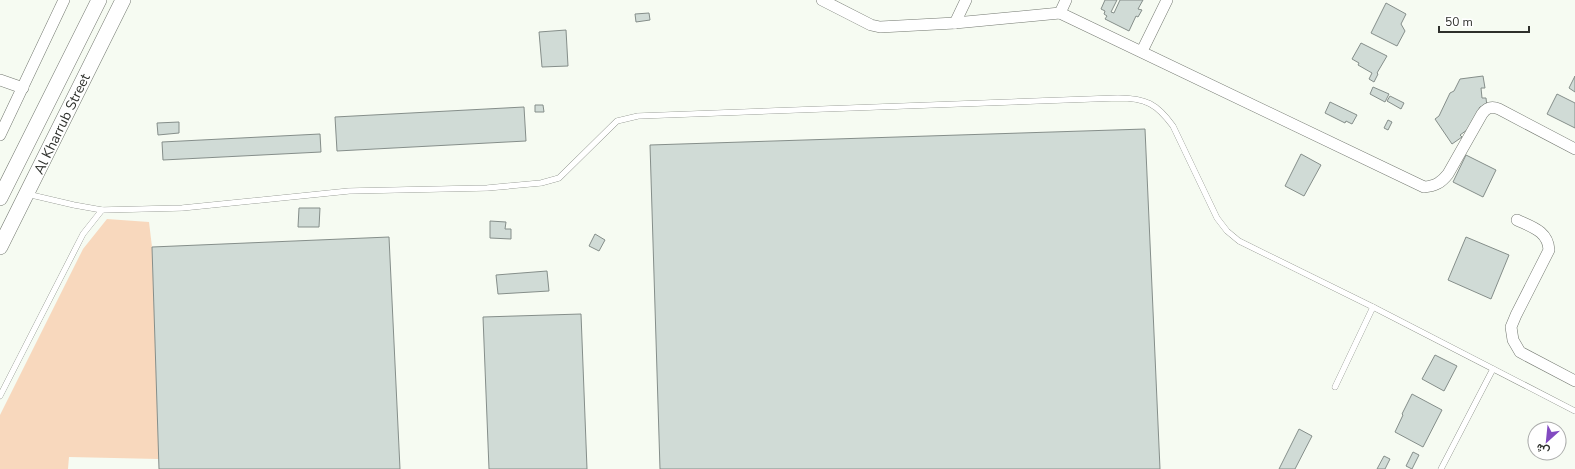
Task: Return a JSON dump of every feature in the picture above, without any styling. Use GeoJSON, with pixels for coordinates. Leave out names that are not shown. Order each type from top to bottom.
{"type":"FeatureCollection","features":[{"type":"Feature","properties":{"kind":"main road"},"geometry":{"type":"LineString","coordinates":[[83,32],[88,0]]}},
{"type":"Feature","properties":{"kind":"main road","name":"Al Kharrub Street"},"geometry":{"type":"LineString","coordinates":[[0,198],[99,0]]}},
{"type":"Feature","properties":{"kind":"main road","name":"Al Kharrub Street"},"geometry":{"type":"LineString","coordinates":[[0,247],[123,0]]}},
{"type":"Feature","properties":{"kind":"street"},"geometry":{"type":"LineString","coordinates":[[0,135],[64,0]]}},
{"type":"Feature","properties":{"kind":"street"},"geometry":{"type":"LineString","coordinates":[[822,0],[835,3],[871,25],[880,27],[955,23],[1060,13],[1424,187],[1433,186],[1442,182],[1482,114],[1490,107],[1495,107],[1575,149]]}},
{"type":"Feature","properties":{"kind":"street"},"geometry":{"type":"LineString","coordinates":[[955,23],[966,0]]}},
{"type":"Feature","properties":{"kind":"street"},"geometry":{"type":"LineString","coordinates":[[1060,13],[1066,0]]}},
{"type":"Feature","properties":{"kind":"street"},"geometry":{"type":"LineString","coordinates":[[1142,51],[1167,0]]}},
{"type":"Feature","properties":{"kind":"street"},"geometry":{"type":"LineString","coordinates":[[0,80],[23,88]]}},
{"type":"Feature","properties":{"kind":"street"},"geometry":{"type":"LineString","coordinates":[[1517,220],[1544,235],[1548,242],[1549,250],[1511,327],[1513,340],[1520,352],[1575,381]]}},
{"type":"Feature","properties":{"kind":"lane"},"geometry":{"type":"LineString","coordinates":[[27,194],[102,210],[182,208],[349,190],[486,188],[541,183],[559,178],[617,121],[638,116],[1135,98],[1150,103],[1164,113],[1173,126],[1217,218],[1227,231],[1239,241],[1254,250],[1373,307],[1575,411]]}},
{"type":"Feature","properties":{"kind":"lane"},"geometry":{"type":"LineString","coordinates":[[0,396],[83,234],[102,210]]}},
{"type":"Feature","properties":{"kind":"lane"},"geometry":{"type":"LineString","coordinates":[[1336,387],[1373,307]]}},
{"type":"Feature","properties":{"kind":"lane"},"geometry":{"type":"LineString","coordinates":[[1442,469],[1493,369]]}},
{"type":"Feature","properties":{"kind":"shaded area"},"geometry":{"type":"Polygon","coordinates":[[[107,219],[149,222],[152,247],[159,459],[69,457],[68,469],[0,469],[0,415],[83,249],[107,219]]]}},
{"type":"Feature","properties":{"kind":"building"},"geometry":{"type":"Polygon","coordinates":[[[1105,0],[1117,0],[1111,12],[1114,13],[1120,0],[1143,0],[1138,9],[1142,10],[1138,17],[1136,16],[1129,31],[1105,19],[1107,16],[1104,14],[1105,11],[1101,9],[1105,0]]]}},
{"type":"Feature","properties":{"kind":"building"},"geometry":{"type":"Polygon","coordinates":[[[1386,3],[1406,14],[1401,24],[1405,31],[1397,46],[1371,33],[1386,3]]]}},
{"type":"Feature","properties":{"kind":"building"},"geometry":{"type":"Polygon","coordinates":[[[649,13],[650,20],[636,22],[635,14],[649,13]]]}},
{"type":"Feature","properties":{"kind":"building"},"geometry":{"type":"Polygon","coordinates":[[[566,30],[568,66],[542,67],[539,32],[566,30]]]}},
{"type":"Feature","properties":{"kind":"building"},"geometry":{"type":"Polygon","coordinates":[[[1361,43],[1387,56],[1377,73],[1378,74],[1374,82],[1369,79],[1372,73],[1358,65],[1359,63],[1352,59],[1361,43]]]}},
{"type":"Feature","properties":{"kind":"building"},"geometry":{"type":"Polygon","coordinates":[[[1483,76],[1485,88],[1481,88],[1482,98],[1486,98],[1487,107],[1480,107],[1468,132],[1467,130],[1460,135],[1462,137],[1452,144],[1435,119],[1439,116],[1450,93],[1454,91],[1460,79],[1483,76]]]}},
{"type":"Feature","properties":{"kind":"building"},"geometry":{"type":"Polygon","coordinates":[[[1575,76],[1575,92],[1569,88],[1575,76]]]}},
{"type":"Feature","properties":{"kind":"building"},"geometry":{"type":"Polygon","coordinates":[[[1373,87],[1389,94],[1385,102],[1370,94],[1373,87]]]}},
{"type":"Feature","properties":{"kind":"building"},"geometry":{"type":"Polygon","coordinates":[[[1557,94],[1575,103],[1575,128],[1547,114],[1557,94]]]}},
{"type":"Feature","properties":{"kind":"building"},"geometry":{"type":"Polygon","coordinates":[[[1390,96],[1404,103],[1401,109],[1387,101],[1390,96]]]}},
{"type":"Feature","properties":{"kind":"building"},"geometry":{"type":"Polygon","coordinates":[[[1330,102],[1357,115],[1352,124],[1346,121],[1345,123],[1325,113],[1330,102]]]}},
{"type":"Feature","properties":{"kind":"building"},"geometry":{"type":"Polygon","coordinates":[[[535,105],[543,105],[544,112],[535,112],[535,105]]]}},
{"type":"Feature","properties":{"kind":"building"},"geometry":{"type":"Polygon","coordinates":[[[524,107],[526,141],[337,151],[335,117],[524,107]]]}},
{"type":"Feature","properties":{"kind":"building"},"geometry":{"type":"Polygon","coordinates":[[[1388,120],[1392,122],[1388,130],[1384,128],[1388,120]]]}},
{"type":"Feature","properties":{"kind":"building"},"geometry":{"type":"Polygon","coordinates":[[[179,122],[179,133],[158,135],[157,123],[179,122]]]}},
{"type":"Feature","properties":{"kind":"building"},"geometry":{"type":"Polygon","coordinates":[[[1145,129],[1160,469],[660,469],[650,145],[1145,129]]]}},
{"type":"Feature","properties":{"kind":"building"},"geometry":{"type":"Polygon","coordinates":[[[320,134],[321,152],[163,160],[162,142],[320,134]]]}},
{"type":"Feature","properties":{"kind":"building"},"geometry":{"type":"Polygon","coordinates":[[[1301,154],[1321,165],[1304,196],[1285,186],[1301,154]]]}},
{"type":"Feature","properties":{"kind":"building"},"geometry":{"type":"Polygon","coordinates":[[[1466,155],[1496,170],[1483,197],[1453,182],[1466,155]]]}},
{"type":"Feature","properties":{"kind":"building"},"geometry":{"type":"Polygon","coordinates":[[[299,208],[320,208],[319,227],[298,227],[299,208]]]}},
{"type":"Feature","properties":{"kind":"building"},"geometry":{"type":"Polygon","coordinates":[[[490,221],[506,222],[505,229],[511,229],[511,239],[490,238],[490,221]]]}},
{"type":"Feature","properties":{"kind":"building"},"geometry":{"type":"Polygon","coordinates":[[[595,234],[605,240],[599,251],[589,246],[595,234]]]}},
{"type":"Feature","properties":{"kind":"building"},"geometry":{"type":"Polygon","coordinates":[[[389,237],[400,469],[159,469],[152,247],[389,237]]]}},
{"type":"Feature","properties":{"kind":"building"},"geometry":{"type":"Polygon","coordinates":[[[1466,237],[1509,255],[1491,299],[1448,280],[1466,237]]]}},
{"type":"Feature","properties":{"kind":"building"},"geometry":{"type":"Polygon","coordinates":[[[547,271],[549,291],[498,294],[496,275],[547,271]]]}},
{"type":"Feature","properties":{"kind":"building"},"geometry":{"type":"Polygon","coordinates":[[[581,314],[587,469],[489,469],[483,317],[581,314]]]}},
{"type":"Feature","properties":{"kind":"building"},"geometry":{"type":"Polygon","coordinates":[[[1435,355],[1457,366],[1444,391],[1422,379],[1435,355]]]}},
{"type":"Feature","properties":{"kind":"building"},"geometry":{"type":"Polygon","coordinates":[[[1412,394],[1442,410],[1423,447],[1395,432],[1412,394]]]}},
{"type":"Feature","properties":{"kind":"building"},"geometry":{"type":"Polygon","coordinates":[[[1299,429],[1312,436],[1295,469],[1279,469],[1299,429]]]}},
{"type":"Feature","properties":{"kind":"building"},"geometry":{"type":"Polygon","coordinates":[[[1413,452],[1419,455],[1412,469],[1406,466],[1413,452]]]}},
{"type":"Feature","properties":{"kind":"building"},"geometry":{"type":"Polygon","coordinates":[[[1384,456],[1390,459],[1385,469],[1377,469],[1384,456]]]}}]}
